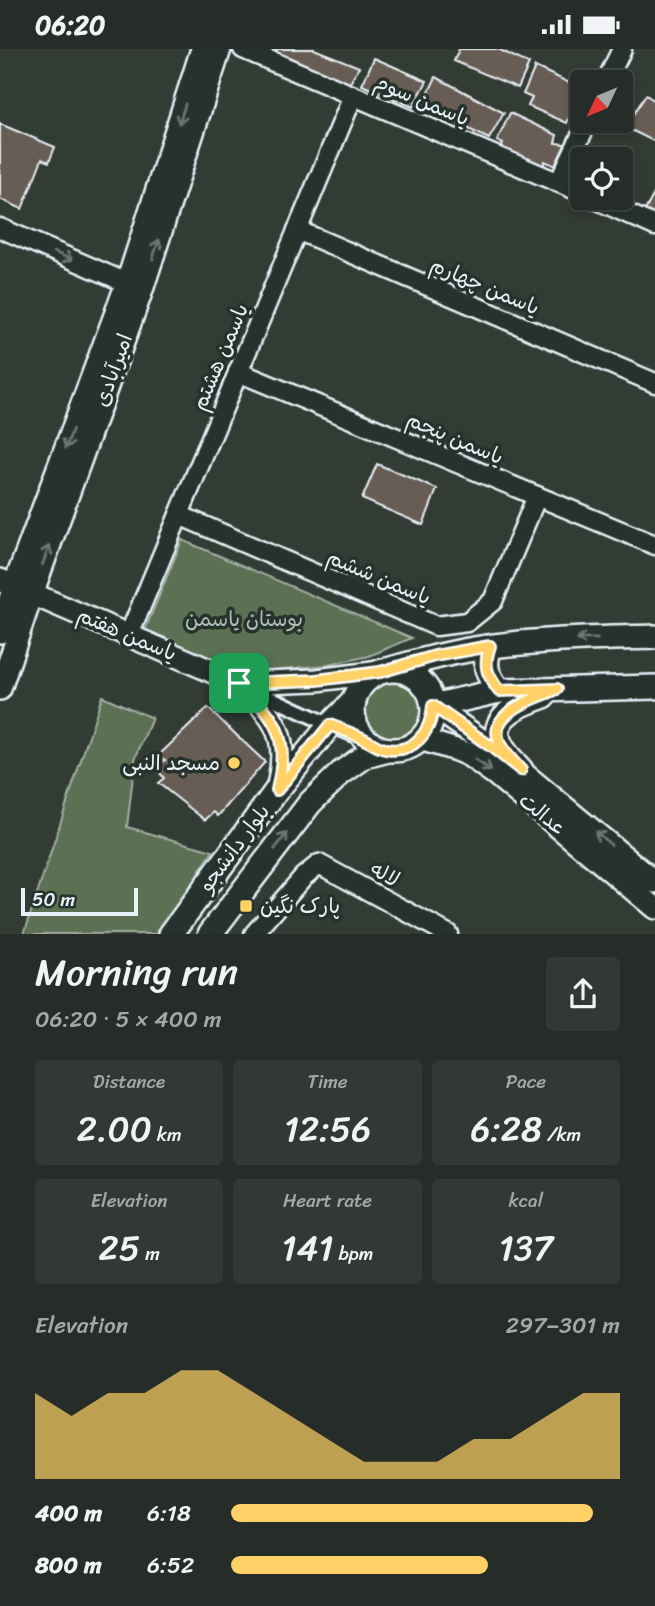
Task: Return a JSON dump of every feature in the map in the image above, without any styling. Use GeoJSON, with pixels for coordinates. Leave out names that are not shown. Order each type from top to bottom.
{"type":"FeatureCollection","features":[{"type":"Feature","properties":{"kind":"main road"},"geometry":{"type":"LineString","coordinates":[[380,672],[404,671],[415,676],[424,684],[433,706],[428,730],[411,746],[400,749],[376,747],[366,740],[356,726],[354,701],[357,691],[370,676],[380,672],[435,656],[490,646],[573,639],[655,638]]}},
{"type":"Feature","properties":{"kind":"main road"},"geometry":{"type":"LineString","coordinates":[[490,646],[486,669],[499,691]]}},
{"type":"Feature","properties":{"kind":"main road"},"geometry":{"type":"LineString","coordinates":[[433,706],[499,691],[655,687]]}},
{"type":"Feature","properties":{"kind":"main road"},"geometry":{"type":"LineString","coordinates":[[521,770],[500,744],[497,730],[500,721],[511,710],[527,701],[557,689]]}},
{"type":"Feature","properties":{"kind":"main road","name":"بلوار دانشجو"},"geometry":{"type":"LineString","coordinates":[[171,934],[277,790],[330,725],[354,701]]}},
{"type":"Feature","properties":{"kind":"main road","name":"بلوار دانشجو"},"geometry":{"type":"LineString","coordinates":[[209,934],[310,803],[341,773],[365,756],[388,750]]}},
{"type":"Feature","properties":{"kind":"main road"},"geometry":{"type":"LineString","coordinates":[[229,853],[230,867],[239,873],[244,874],[261,867]]}},
{"type":"Feature","properties":{"kind":"street","name":"امیرآبادی"},"geometry":{"type":"LineString","coordinates":[[135,287],[202,49]]}},
{"type":"Feature","properties":{"kind":"street","name":"امیرآبادی"},"geometry":{"type":"LineString","coordinates":[[0,632],[135,287],[220,49]]}},
{"type":"Feature","properties":{"kind":"street","name":"یاسمن سوم"},"geometry":{"type":"LineString","coordinates":[[243,49],[570,187]]}},
{"type":"Feature","properties":{"kind":"street"},"geometry":{"type":"LineString","coordinates":[[612,70],[622,49]]}},
{"type":"Feature","properties":{"kind":"street","name":"یاسمن هشتم"},"geometry":{"type":"LineString","coordinates":[[129,635],[352,96]]}},
{"type":"Feature","properties":{"kind":"street"},"geometry":{"type":"LineString","coordinates":[[559,182],[582,133]]}},
{"type":"Feature","properties":{"kind":"street"},"geometry":{"type":"LineString","coordinates":[[620,210],[655,226]]}},
{"type":"Feature","properties":{"kind":"street"},"geometry":{"type":"LineString","coordinates":[[0,228],[135,287]]}},
{"type":"Feature","properties":{"kind":"street","name":"یاسمن چهارم"},"geometry":{"type":"LineString","coordinates":[[297,230],[655,383]]}},
{"type":"Feature","properties":{"kind":"street","name":"یاسمن پنجم"},"geometry":{"type":"LineString","coordinates":[[238,372],[655,545]]}},
{"type":"Feature","properties":{"kind":"street","name":"یاسمن ششم"},"geometry":{"type":"LineString","coordinates":[[179,515],[436,626],[467,622],[493,601],[537,496]]}},
{"type":"Feature","properties":{"kind":"street","name":"امیرآبادی"},"geometry":{"type":"LineString","coordinates":[[0,689],[13,596]]}},
{"type":"Feature","properties":{"kind":"street","name":"یاسمن هفتم"},"geometry":{"type":"LineString","coordinates":[[13,596],[129,635],[239,683],[265,708],[276,726],[281,745],[282,768],[277,790]]}},
{"type":"Feature","properties":{"kind":"street","name":"یاسمن هفتم"},"geometry":{"type":"LineString","coordinates":[[239,683],[317,680],[380,672]]}},
{"type":"Feature","properties":{"kind":"street"},"geometry":{"type":"LineString","coordinates":[[239,683],[366,740]]}},
{"type":"Feature","properties":{"kind":"street","name":"عدالت"},"geometry":{"type":"LineString","coordinates":[[433,706],[521,770],[655,882]]}},
{"type":"Feature","properties":{"kind":"street","name":"عدالت"},"geometry":{"type":"LineString","coordinates":[[420,739],[468,755],[496,775],[655,908]]}},
{"type":"Feature","properties":{"kind":"street","name":"لاله"},"geometry":{"type":"LineString","coordinates":[[254,934],[303,877],[318,864],[448,934]]}},
{"type":"Feature","properties":{"kind":"green space","name":"بوستان یاسمن"},"geometry":{"type":"Polygon","coordinates":[[[182,540],[412,638],[369,656],[328,665],[262,671],[236,669],[145,630],[182,540]]]}},
{"type":"Feature","properties":{"kind":"green space"},"geometry":{"type":"Polygon","coordinates":[[[386,681],[398,681],[413,689],[421,704],[421,716],[413,731],[398,739],[386,739],[371,731],[363,716],[363,704],[371,689],[386,681]]]}},
{"type":"Feature","properties":{"kind":"green space"},"geometry":{"type":"Polygon","coordinates":[[[102,696],[152,718],[135,759],[127,827],[213,851],[158,934],[24,934],[102,696]]]}},
{"type":"Feature","properties":{"kind":"building"},"geometry":{"type":"Polygon","coordinates":[[[277,49],[314,49],[359,67],[349,85],[276,52],[277,49]]]}},
{"type":"Feature","properties":{"kind":"building"},"geometry":{"type":"Polygon","coordinates":[[[459,49],[498,49],[529,64],[518,88],[454,61],[459,49]]]}},
{"type":"Feature","properties":{"kind":"building"},"geometry":{"type":"Polygon","coordinates":[[[374,58],[427,81],[413,107],[362,85],[374,58]]]}},
{"type":"Feature","properties":{"kind":"building"},"geometry":{"type":"Polygon","coordinates":[[[535,67],[570,83],[570,116],[567,123],[528,106],[532,98],[523,94],[535,67]]]}},
{"type":"Feature","properties":{"kind":"building"},"geometry":{"type":"Polygon","coordinates":[[[436,77],[504,113],[489,139],[422,106],[436,77]]]}},
{"type":"Feature","properties":{"kind":"building"},"geometry":{"type":"Polygon","coordinates":[[[646,95],[655,101],[655,142],[634,132],[634,113],[646,95]]]}},
{"type":"Feature","properties":{"kind":"building"},"geometry":{"type":"Polygon","coordinates":[[[510,113],[557,135],[555,143],[573,145],[562,169],[545,161],[541,171],[521,162],[524,157],[521,155],[519,160],[500,151],[503,144],[497,141],[510,113]]]}},
{"type":"Feature","properties":{"kind":"building"},"geometry":{"type":"Polygon","coordinates":[[[0,124],[55,147],[49,162],[42,159],[22,209],[0,199],[0,124]]]}},
{"type":"Feature","properties":{"kind":"building"},"geometry":{"type":"Polygon","coordinates":[[[655,192],[655,220],[643,214],[655,192]]]}},
{"type":"Feature","properties":{"kind":"building"},"geometry":{"type":"Polygon","coordinates":[[[377,464],[437,489],[423,525],[362,499],[377,464]]]}},
{"type":"Feature","properties":{"kind":"building"},"geometry":{"type":"Polygon","coordinates":[[[208,708],[265,762],[218,816],[214,812],[205,820],[158,783],[164,778],[155,767],[165,760],[158,756],[208,708]]]}},
{"type":"Feature","properties":{"kind":"place","name":"مسجد النبی"},"geometry":{"type":"Point","coordinates":[234,763]}},
{"type":"Feature","properties":{"kind":"place","name":"پارک نگین"},"geometry":{"type":"Point","coordinates":[246,906]}},
{"type":"Feature","properties":{"kind":"route"},"geometry":{"type":"LineString","coordinates":[[490,646],[486,669],[499,691],[557,689],[527,701],[511,710],[500,721],[497,730],[500,744],[521,770],[433,706],[428,730],[411,746],[400,749],[376,747],[330,725],[277,790],[282,768],[281,745],[276,726],[265,708],[239,683],[317,680],[380,672],[435,656],[490,646]]}}]}
